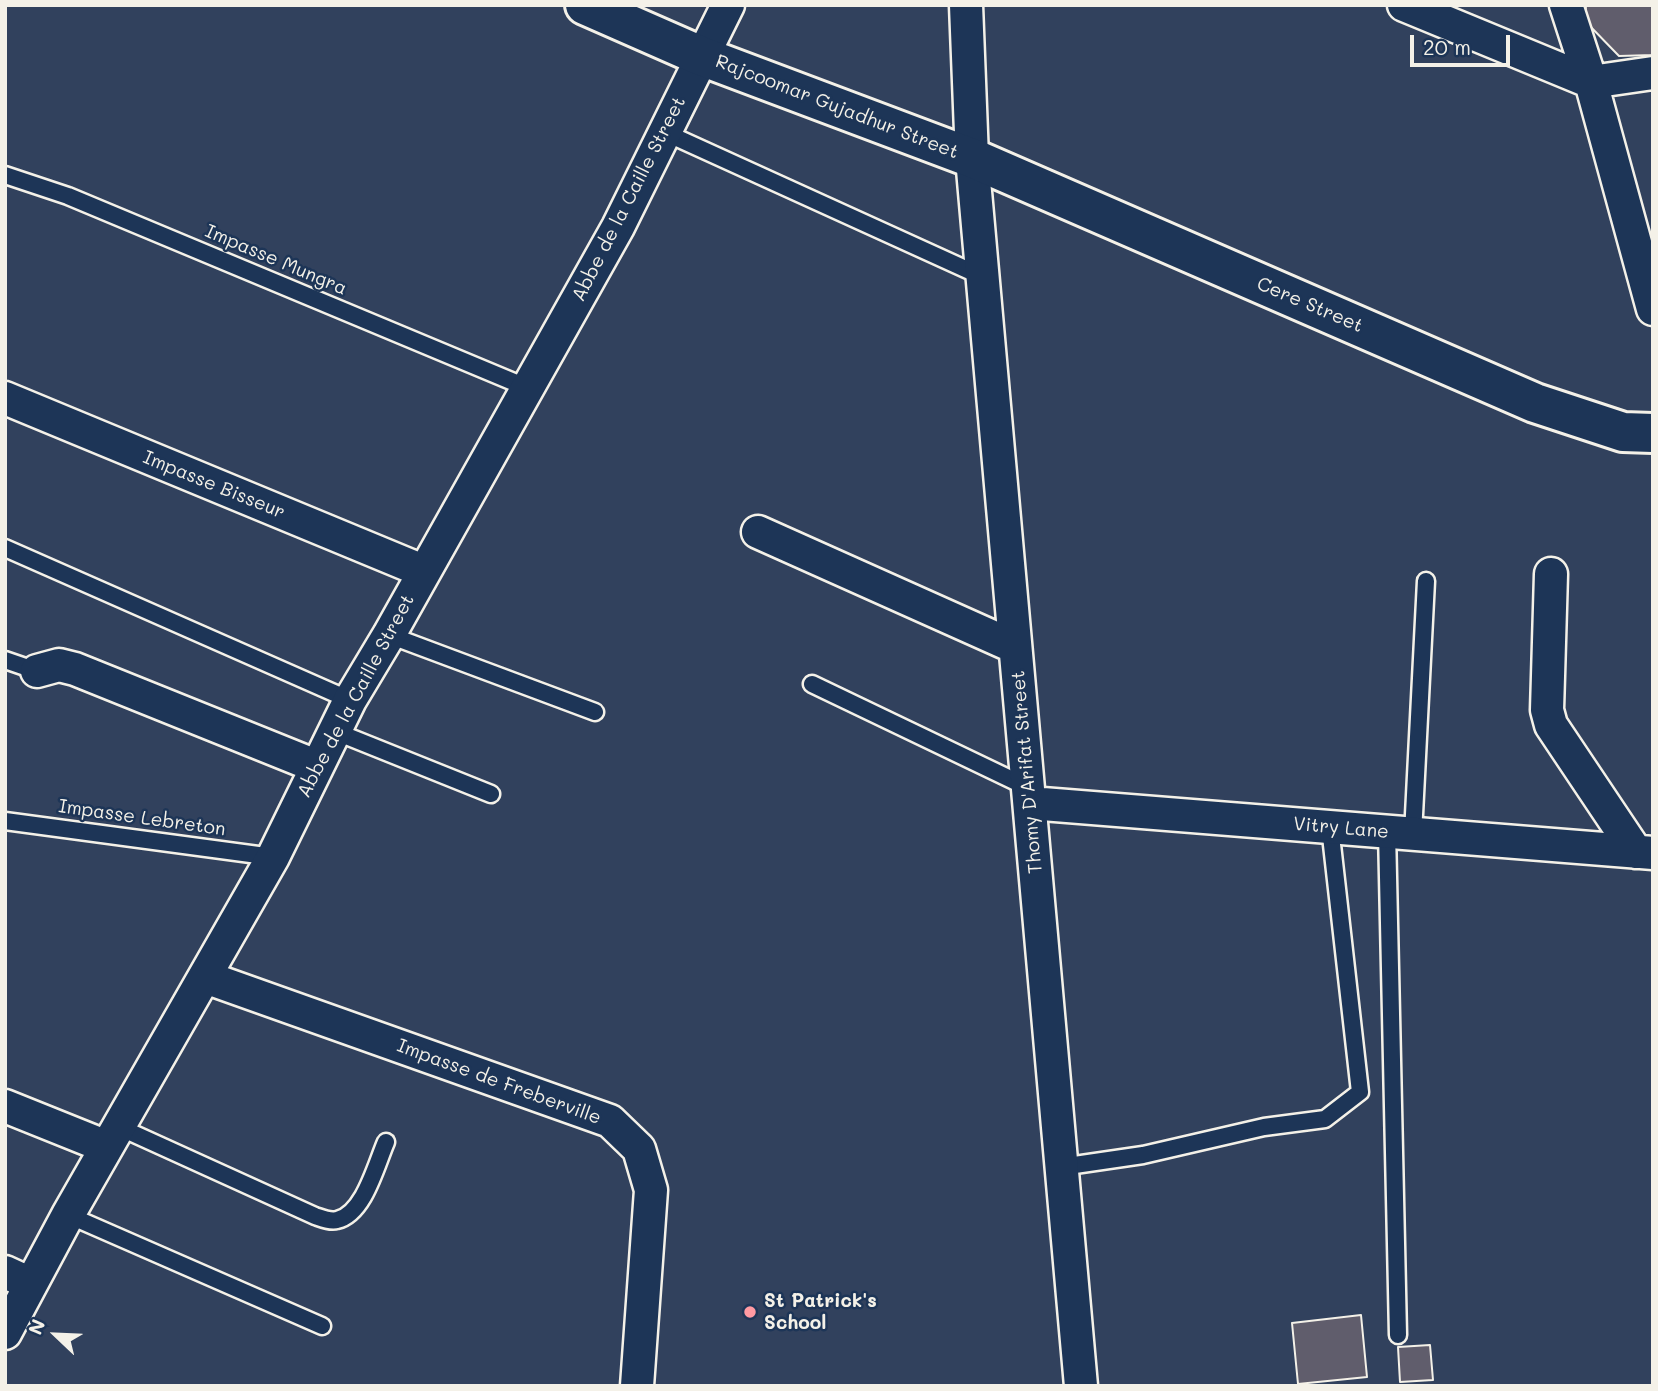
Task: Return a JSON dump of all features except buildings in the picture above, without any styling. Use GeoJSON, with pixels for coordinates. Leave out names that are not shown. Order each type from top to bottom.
{"type":"FeatureCollection","features":[{"type":"Feature","properties":{"kind":"street","name":"Abbe de la Caille Street"},"geometry":{"type":"LineString","coordinates":[[5,1333],[18,1278],[68,1215],[273,857],[350,700],[618,227],[728,5]]}},
{"type":"Feature","properties":{"kind":"street","name":"Thomy D'Arifat Street"},"geometry":{"type":"LineString","coordinates":[[966,5],[972,158],[1081,1386]]}},
{"type":"Feature","properties":{"kind":"street"},"geometry":{"type":"LineString","coordinates":[[1404,5],[1591,82],[1653,73]]}},
{"type":"Feature","properties":{"kind":"street"},"geometry":{"type":"LineString","coordinates":[[1566,5],[1591,82],[1653,309]]}},
{"type":"Feature","properties":{"kind":"street","name":"Rajcoomar Gujadhur Street"},"geometry":{"type":"LineString","coordinates":[[604,9],[701,56],[972,158]]}},
{"type":"Feature","properties":{"kind":"street","name":"Cere Street"},"geometry":{"type":"LineString","coordinates":[[972,158],[1535,403],[1623,432],[1653,433]]}},
{"type":"Feature","properties":{"kind":"street","name":"Impasse Bisseur"},"geometry":{"type":"LineString","coordinates":[[5,398],[424,571]]}},
{"type":"Feature","properties":{"kind":"street"},"geometry":{"type":"LineString","coordinates":[[758,532],[1015,646]]}},
{"type":"Feature","properties":{"kind":"street"},"geometry":{"type":"LineString","coordinates":[[1551,574],[1547,710],[1551,725],[1644,852]]}},
{"type":"Feature","properties":{"kind":"street"},"geometry":{"type":"LineString","coordinates":[[37,671],[59,665],[75,669],[316,766]]}},
{"type":"Feature","properties":{"kind":"street","name":"Vitry Lane"},"geometry":{"type":"LineString","coordinates":[[1029,795],[1330,827],[1644,852]]}},
{"type":"Feature","properties":{"kind":"street","name":"Impasse de Freberville"},"geometry":{"type":"LineString","coordinates":[[205,977],[610,1121],[639,1149],[651,1190],[637,1386]]}},
{"type":"Feature","properties":{"kind":"street"},"geometry":{"type":"LineString","coordinates":[[5,1106],[113,1137]]}},
{"type":"Feature","properties":{"kind":"lane"},"geometry":{"type":"LineString","coordinates":[[664,132],[983,277]]}},
{"type":"Feature","properties":{"kind":"lane","name":"Impasse Mungra"},"geometry":{"type":"LineString","coordinates":[[5,175],[68,196],[528,388]]}},
{"type":"Feature","properties":{"kind":"lane"},"geometry":{"type":"LineString","coordinates":[[5,548],[350,700]]}},
{"type":"Feature","properties":{"kind":"lane"},"geometry":{"type":"LineString","coordinates":[[1398,1335],[1400,832],[1426,580]]}},
{"type":"Feature","properties":{"kind":"lane"},"geometry":{"type":"LineString","coordinates":[[389,635],[595,712]]}},
{"type":"Feature","properties":{"kind":"lane"},"geometry":{"type":"LineString","coordinates":[[5,660],[37,671]]}},
{"type":"Feature","properties":{"kind":"lane"},"geometry":{"type":"LineString","coordinates":[[812,684],[1029,795]]}},
{"type":"Feature","properties":{"kind":"lane"},"geometry":{"type":"LineString","coordinates":[[334,731],[491,794]]}},
{"type":"Feature","properties":{"kind":"lane","name":"Impasse Lebreton"},"geometry":{"type":"LineString","coordinates":[[5,821],[273,857]]}},
{"type":"Feature","properties":{"kind":"lane"},"geometry":{"type":"LineString","coordinates":[[1061,1167],[1143,1155],[1264,1126],[1325,1119],[1360,1092],[1330,827]]}},
{"type":"Feature","properties":{"kind":"lane"},"geometry":{"type":"LineString","coordinates":[[113,1137],[314,1216],[334,1221],[350,1215],[360,1203],[386,1142]]}},
{"type":"Feature","properties":{"kind":"lane"},"geometry":{"type":"LineString","coordinates":[[68,1215],[322,1326]]}},
{"type":"Feature","properties":{"kind":"place","name":"St Patrick's School"},"geometry":{"type":"Point","coordinates":[750,1312]}}]}
